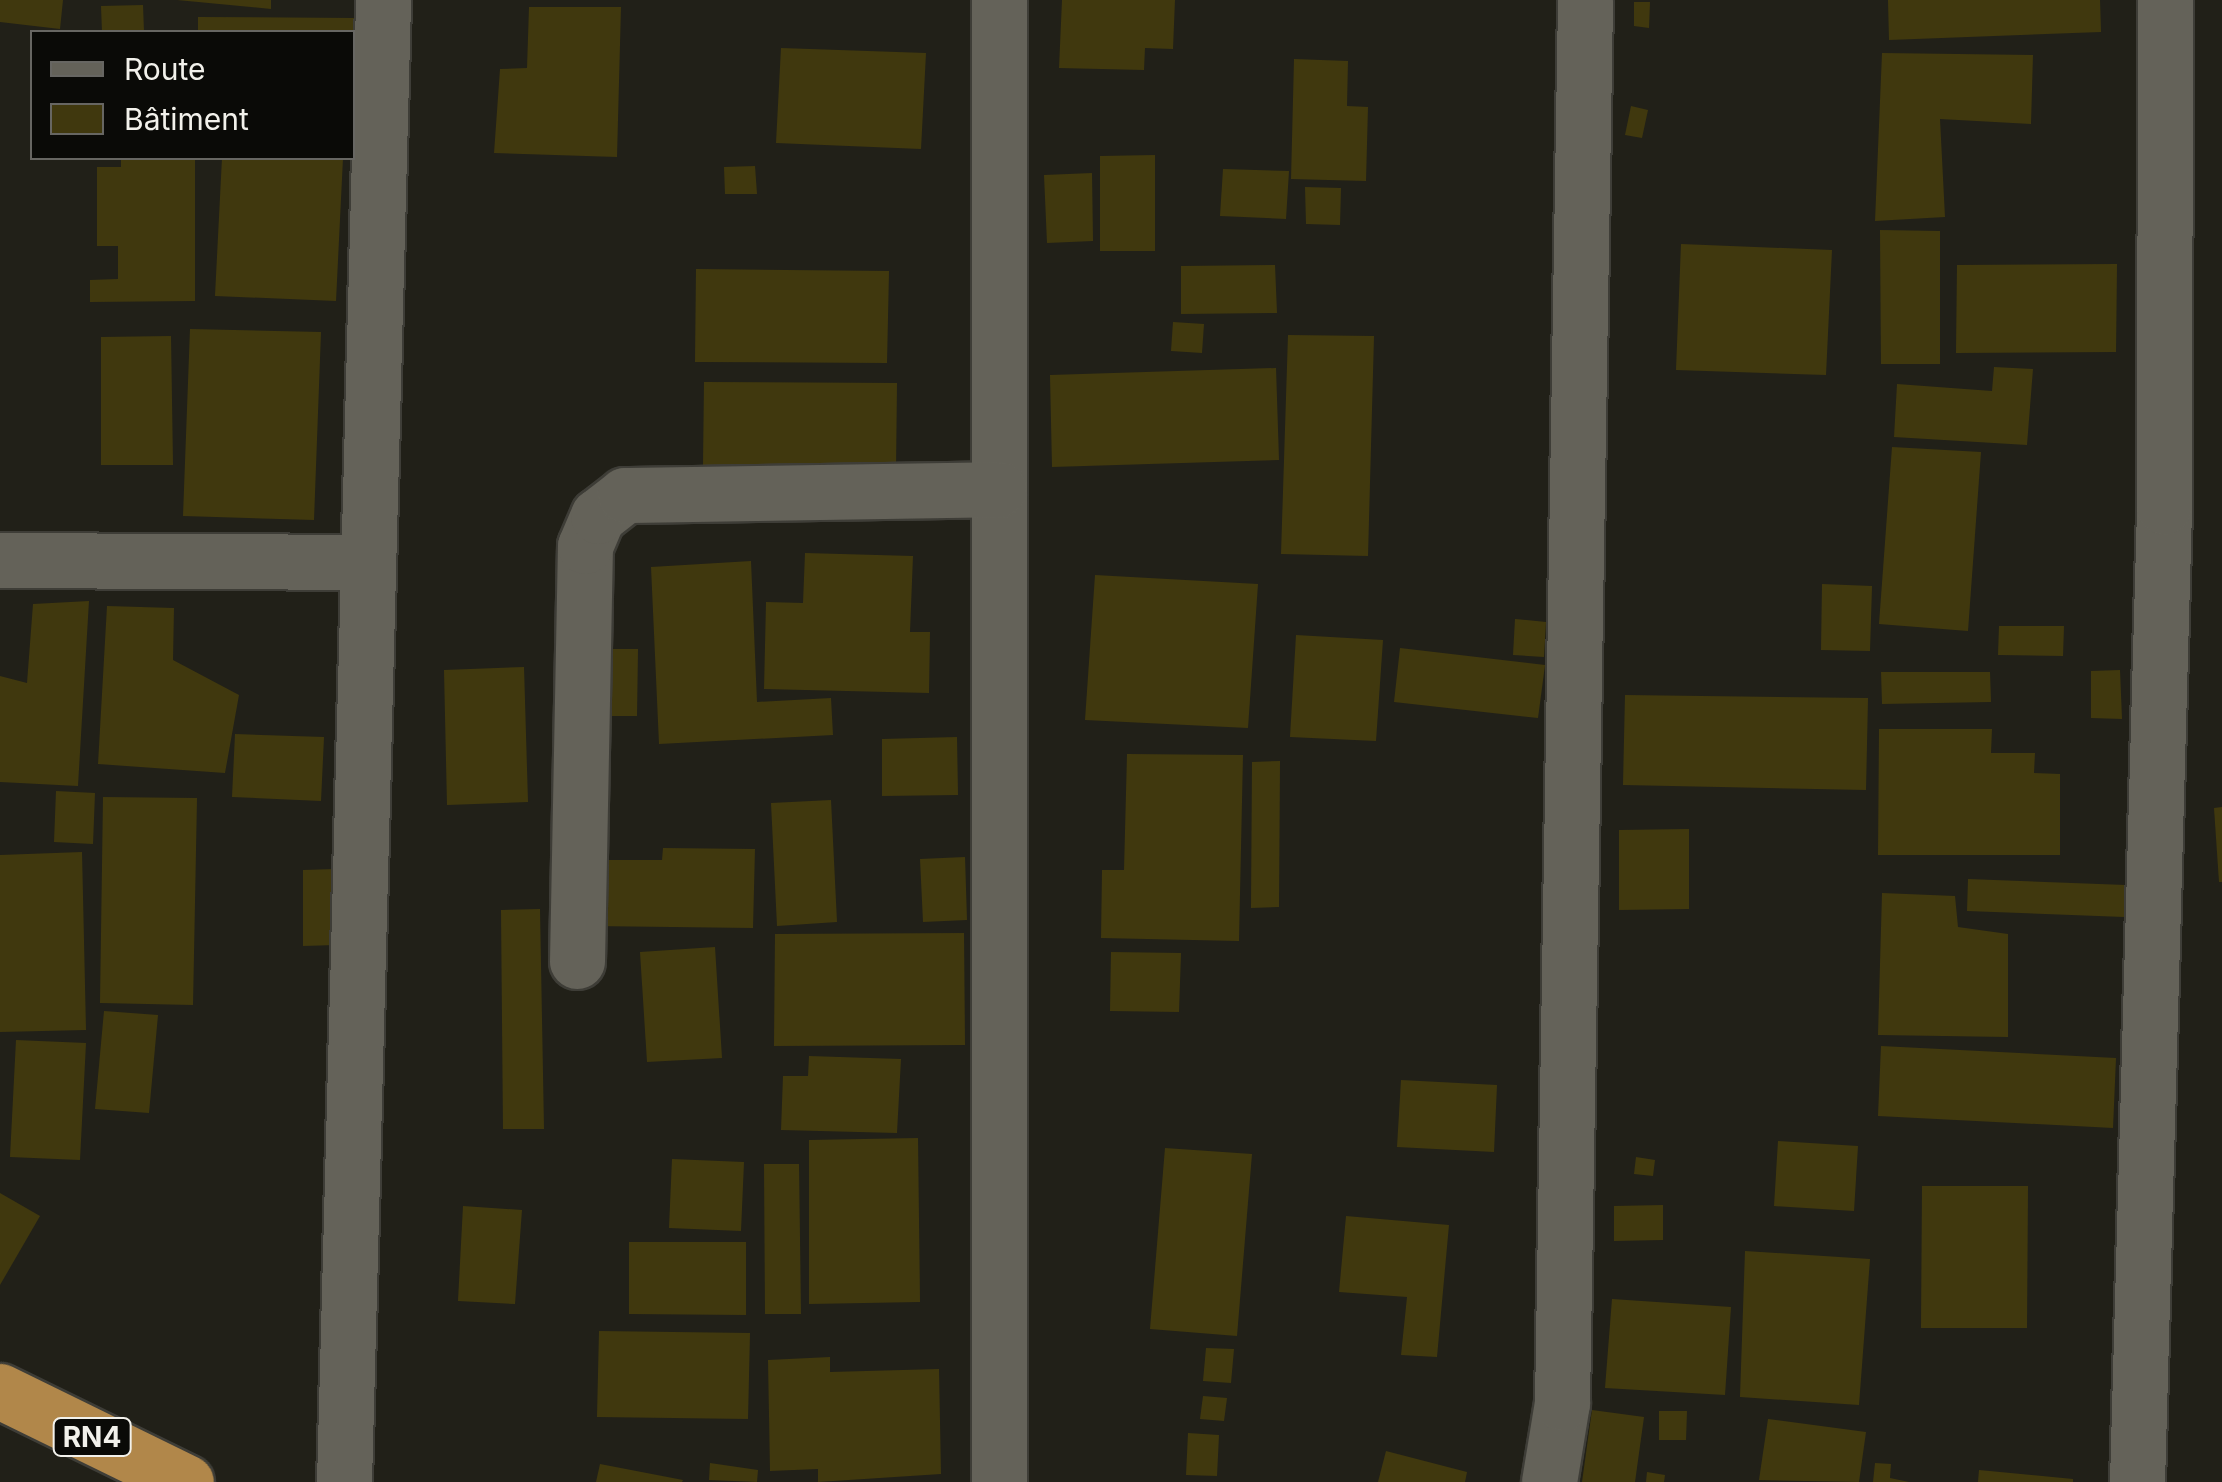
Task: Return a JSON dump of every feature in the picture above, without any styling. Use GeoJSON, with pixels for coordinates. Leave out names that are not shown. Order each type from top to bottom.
{"type":"FeatureCollection","features":[{"type":"Feature","properties":{"kind":"highway","name":"RN4"},"geometry":{"type":"LineString","coordinates":[[0,1390],[129,1468],[186,1482]]}},
{"type":"Feature","properties":{"kind":"street"},"geometry":{"type":"LineString","coordinates":[[344,1482],[383,0]]}},
{"type":"Feature","properties":{"kind":"street"},"geometry":{"type":"LineString","coordinates":[[999,0],[999,1482]]}},
{"type":"Feature","properties":{"kind":"street"},"geometry":{"type":"LineString","coordinates":[[1549,1482],[1562,1383],[1585,0]]}},
{"type":"Feature","properties":{"kind":"street"},"geometry":{"type":"LineString","coordinates":[[2137,1482],[2164,507],[2166,0]]}},
{"type":"Feature","properties":{"kind":"street"},"geometry":{"type":"LineString","coordinates":[[576,961],[585,546],[598,516],[625,495],[999,488]]}},
{"type":"Feature","properties":{"kind":"street"},"geometry":{"type":"LineString","coordinates":[[0,560],[368,562]]}},
{"type":"Feature","properties":{"kind":"building"},"geometry":{"type":"Polygon","coordinates":[[[0,0],[63,0],[60,29],[0,22],[0,0]]]}},
{"type":"Feature","properties":{"kind":"building"},"geometry":{"type":"Polygon","coordinates":[[[177,0],[271,0],[271,9],[177,0]]]}},
{"type":"Feature","properties":{"kind":"building"},"geometry":{"type":"Polygon","coordinates":[[[1062,0],[1175,0],[1173,49],[1145,48],[1144,70],[1059,68],[1062,0]]]}},
{"type":"Feature","properties":{"kind":"building"},"geometry":{"type":"Polygon","coordinates":[[[1888,0],[2100,0],[2101,32],[1889,40],[1888,0]]]}},
{"type":"Feature","properties":{"kind":"building"},"geometry":{"type":"Polygon","coordinates":[[[1634,2],[1650,2],[1649,28],[1634,26],[1634,2]]]}},
{"type":"Feature","properties":{"kind":"building"},"geometry":{"type":"Polygon","coordinates":[[[143,5],[144,30],[102,30],[101,6],[143,5]]]}},
{"type":"Feature","properties":{"kind":"building"},"geometry":{"type":"Polygon","coordinates":[[[529,7],[621,7],[617,157],[494,153],[500,69],[527,68],[529,7]]]}},
{"type":"Feature","properties":{"kind":"building"},"geometry":{"type":"Polygon","coordinates":[[[198,17],[355,18],[355,30],[198,30],[198,17]]]}},
{"type":"Feature","properties":{"kind":"building"},"geometry":{"type":"Polygon","coordinates":[[[781,48],[926,53],[921,149],[776,143],[781,48]]]}},
{"type":"Feature","properties":{"kind":"building"},"geometry":{"type":"Polygon","coordinates":[[[1882,53],[2033,55],[2031,124],[1940,119],[1945,217],[1875,221],[1882,53]]]}},
{"type":"Feature","properties":{"kind":"building"},"geometry":{"type":"Polygon","coordinates":[[[1294,59],[1348,61],[1347,106],[1368,107],[1366,181],[1291,179],[1294,59]]]}},
{"type":"Feature","properties":{"kind":"building"},"geometry":{"type":"Polygon","coordinates":[[[1631,106],[1648,110],[1642,138],[1625,135],[1631,106]]]}},
{"type":"Feature","properties":{"kind":"building"},"geometry":{"type":"Polygon","coordinates":[[[1155,155],[1155,251],[1100,251],[1100,156],[1155,155]]]}},
{"type":"Feature","properties":{"kind":"building"},"geometry":{"type":"Polygon","coordinates":[[[121,160],[195,160],[195,301],[90,302],[90,280],[118,279],[118,246],[97,246],[97,167],[121,167],[121,160]]]}},
{"type":"Feature","properties":{"kind":"building"},"geometry":{"type":"Polygon","coordinates":[[[222,160],[343,160],[336,301],[215,296],[222,160]]]}},
{"type":"Feature","properties":{"kind":"building"},"geometry":{"type":"Polygon","coordinates":[[[755,166],[757,194],[725,194],[724,167],[755,166]]]}},
{"type":"Feature","properties":{"kind":"building"},"geometry":{"type":"Polygon","coordinates":[[[1223,169],[1289,171],[1286,219],[1220,216],[1223,169]]]}},
{"type":"Feature","properties":{"kind":"building"},"geometry":{"type":"Polygon","coordinates":[[[1092,173],[1093,241],[1047,243],[1044,175],[1092,173]]]}},
{"type":"Feature","properties":{"kind":"building"},"geometry":{"type":"Polygon","coordinates":[[[1305,187],[1341,188],[1340,225],[1306,224],[1305,187]]]}},
{"type":"Feature","properties":{"kind":"building"},"geometry":{"type":"Polygon","coordinates":[[[1880,230],[1940,231],[1940,364],[1881,364],[1880,230]]]}},
{"type":"Feature","properties":{"kind":"building"},"geometry":{"type":"Polygon","coordinates":[[[1681,244],[1832,250],[1826,375],[1676,370],[1681,244]]]}},
{"type":"Feature","properties":{"kind":"building"},"geometry":{"type":"Polygon","coordinates":[[[2117,264],[2116,352],[1956,353],[1957,265],[2117,264]]]}},
{"type":"Feature","properties":{"kind":"building"},"geometry":{"type":"Polygon","coordinates":[[[1275,265],[1277,313],[1181,314],[1181,266],[1275,265]]]}},
{"type":"Feature","properties":{"kind":"building"},"geometry":{"type":"Polygon","coordinates":[[[696,269],[889,271],[887,363],[695,362],[696,269]]]}},
{"type":"Feature","properties":{"kind":"building"},"geometry":{"type":"Polygon","coordinates":[[[1173,322],[1204,324],[1202,353],[1171,351],[1173,322]]]}},
{"type":"Feature","properties":{"kind":"building"},"geometry":{"type":"Polygon","coordinates":[[[190,329],[321,332],[314,520],[183,516],[190,329]]]}},
{"type":"Feature","properties":{"kind":"building"},"geometry":{"type":"Polygon","coordinates":[[[1288,335],[1374,336],[1368,556],[1281,554],[1288,335]]]}},
{"type":"Feature","properties":{"kind":"building"},"geometry":{"type":"Polygon","coordinates":[[[171,336],[173,465],[101,465],[101,337],[171,336]]]}},
{"type":"Feature","properties":{"kind":"building"},"geometry":{"type":"Polygon","coordinates":[[[1994,367],[2033,369],[2027,445],[1894,437],[1897,384],[1992,391],[1994,367]]]}},
{"type":"Feature","properties":{"kind":"building"},"geometry":{"type":"Polygon","coordinates":[[[1276,368],[1279,460],[1052,467],[1050,375],[1276,368]]]}},
{"type":"Feature","properties":{"kind":"building"},"geometry":{"type":"Polygon","coordinates":[[[704,382],[897,383],[896,468],[703,466],[704,382]]]}},
{"type":"Feature","properties":{"kind":"building"},"geometry":{"type":"Polygon","coordinates":[[[1892,447],[1981,452],[1968,631],[1879,624],[1892,447]]]}},
{"type":"Feature","properties":{"kind":"building"},"geometry":{"type":"Polygon","coordinates":[[[805,553],[913,556],[910,632],[930,632],[929,693],[764,689],[766,602],[803,603],[805,553]]]}},
{"type":"Feature","properties":{"kind":"building"},"geometry":{"type":"Polygon","coordinates":[[[751,561],[757,702],[831,698],[833,735],[659,744],[651,567],[751,561]]]}},
{"type":"Feature","properties":{"kind":"building"},"geometry":{"type":"Polygon","coordinates":[[[1095,575],[1258,584],[1248,728],[1085,720],[1095,575]]]}},
{"type":"Feature","properties":{"kind":"building"},"geometry":{"type":"Polygon","coordinates":[[[1822,584],[1872,586],[1870,651],[1821,650],[1822,584]]]}},
{"type":"Feature","properties":{"kind":"building"},"geometry":{"type":"Polygon","coordinates":[[[89,601],[78,786],[0,782],[0,676],[27,683],[33,604],[89,601]]]}},
{"type":"Feature","properties":{"kind":"building"},"geometry":{"type":"Polygon","coordinates":[[[107,606],[174,608],[173,660],[239,695],[225,773],[98,764],[107,606]]]}},
{"type":"Feature","properties":{"kind":"building"},"geometry":{"type":"Polygon","coordinates":[[[1515,619],[1546,622],[1544,657],[1513,655],[1515,619]]]}},
{"type":"Feature","properties":{"kind":"building"},"geometry":{"type":"Polygon","coordinates":[[[1999,626],[2064,626],[2063,656],[1998,655],[1999,626]]]}},
{"type":"Feature","properties":{"kind":"building"},"geometry":{"type":"Polygon","coordinates":[[[1296,635],[1383,640],[1376,741],[1290,737],[1296,635]]]}},
{"type":"Feature","properties":{"kind":"building"},"geometry":{"type":"Polygon","coordinates":[[[1400,648],[1545,665],[1538,718],[1394,702],[1400,648]]]}},
{"type":"Feature","properties":{"kind":"building"},"geometry":{"type":"Polygon","coordinates":[[[602,649],[638,649],[637,716],[600,716],[602,649]]]}},
{"type":"Feature","properties":{"kind":"building"},"geometry":{"type":"Polygon","coordinates":[[[524,667],[528,802],[447,805],[444,670],[524,667]]]}},
{"type":"Feature","properties":{"kind":"building"},"geometry":{"type":"Polygon","coordinates":[[[2120,670],[2122,719],[2091,718],[2091,671],[2120,670]]]}},
{"type":"Feature","properties":{"kind":"building"},"geometry":{"type":"Polygon","coordinates":[[[1881,672],[1990,672],[1991,702],[1882,704],[1881,672]]]}},
{"type":"Feature","properties":{"kind":"building"},"geometry":{"type":"Polygon","coordinates":[[[1625,695],[1868,698],[1866,790],[1623,785],[1625,695]]]}},
{"type":"Feature","properties":{"kind":"building"},"geometry":{"type":"Polygon","coordinates":[[[1879,729],[1992,729],[1991,753],[2035,753],[2034,773],[2060,774],[2060,855],[1878,855],[1879,729]]]}},
{"type":"Feature","properties":{"kind":"building"},"geometry":{"type":"Polygon","coordinates":[[[235,734],[324,737],[321,801],[232,797],[235,734]]]}},
{"type":"Feature","properties":{"kind":"building"},"geometry":{"type":"Polygon","coordinates":[[[957,737],[958,795],[882,796],[882,739],[957,737]]]}},
{"type":"Feature","properties":{"kind":"building"},"geometry":{"type":"Polygon","coordinates":[[[1127,754],[1243,755],[1239,941],[1101,938],[1102,870],[1124,870],[1127,754]]]}},
{"type":"Feature","properties":{"kind":"building"},"geometry":{"type":"Polygon","coordinates":[[[1280,761],[1279,907],[1251,908],[1252,762],[1280,761]]]}},
{"type":"Feature","properties":{"kind":"building"},"geometry":{"type":"Polygon","coordinates":[[[56,791],[95,793],[93,844],[54,842],[56,791]]]}},
{"type":"Feature","properties":{"kind":"building"},"geometry":{"type":"Polygon","coordinates":[[[103,797],[197,798],[193,1005],[100,1003],[103,797]]]}},
{"type":"Feature","properties":{"kind":"building"},"geometry":{"type":"Polygon","coordinates":[[[831,800],[837,922],[777,926],[771,803],[831,800]]]}},
{"type":"Feature","properties":{"kind":"building"},"geometry":{"type":"Polygon","coordinates":[[[2222,807],[2222,882],[2219,882],[2214,808],[2222,807]]]}},
{"type":"Feature","properties":{"kind":"building"},"geometry":{"type":"Polygon","coordinates":[[[1689,829],[1689,909],[1619,910],[1619,830],[1689,829]]]}},
{"type":"Feature","properties":{"kind":"building"},"geometry":{"type":"Polygon","coordinates":[[[663,848],[755,849],[753,928],[591,926],[592,860],[662,860],[663,848]]]}},
{"type":"Feature","properties":{"kind":"building"},"geometry":{"type":"Polygon","coordinates":[[[82,852],[86,1030],[0,1032],[0,855],[82,852]]]}},
{"type":"Feature","properties":{"kind":"building"},"geometry":{"type":"Polygon","coordinates":[[[965,857],[967,920],[923,922],[920,859],[965,857]]]}},
{"type":"Feature","properties":{"kind":"building"},"geometry":{"type":"Polygon","coordinates":[[[336,869],[336,945],[303,946],[303,870],[336,869]]]}},
{"type":"Feature","properties":{"kind":"building"},"geometry":{"type":"Polygon","coordinates":[[[1968,879],[2126,885],[2124,917],[1967,911],[1968,879]]]}},
{"type":"Feature","properties":{"kind":"building"},"geometry":{"type":"Polygon","coordinates":[[[1882,893],[1955,896],[1958,927],[2008,934],[2008,1037],[1878,1035],[1882,893]]]}},
{"type":"Feature","properties":{"kind":"building"},"geometry":{"type":"Polygon","coordinates":[[[540,909],[544,1129],[503,1129],[501,910],[540,909]]]}},
{"type":"Feature","properties":{"kind":"building"},"geometry":{"type":"Polygon","coordinates":[[[964,933],[965,1045],[774,1046],[775,934],[964,933]]]}},
{"type":"Feature","properties":{"kind":"building"},"geometry":{"type":"Polygon","coordinates":[[[715,947],[722,1058],[647,1062],[640,952],[715,947]]]}},
{"type":"Feature","properties":{"kind":"building"},"geometry":{"type":"Polygon","coordinates":[[[1111,952],[1181,953],[1179,1012],[1110,1011],[1111,952]]]}},
{"type":"Feature","properties":{"kind":"building"},"geometry":{"type":"Polygon","coordinates":[[[104,1011],[158,1015],[149,1113],[95,1109],[104,1011]]]}},
{"type":"Feature","properties":{"kind":"building"},"geometry":{"type":"Polygon","coordinates":[[[16,1040],[86,1043],[80,1160],[10,1157],[16,1040]]]}},
{"type":"Feature","properties":{"kind":"building"},"geometry":{"type":"Polygon","coordinates":[[[1881,1046],[2116,1058],[2113,1128],[1878,1116],[1881,1046]]]}},
{"type":"Feature","properties":{"kind":"building"},"geometry":{"type":"Polygon","coordinates":[[[809,1056],[901,1059],[897,1133],[781,1130],[783,1076],[808,1076],[809,1056]]]}},
{"type":"Feature","properties":{"kind":"building"},"geometry":{"type":"Polygon","coordinates":[[[1401,1080],[1497,1085],[1494,1152],[1397,1147],[1401,1080]]]}},
{"type":"Feature","properties":{"kind":"building"},"geometry":{"type":"Polygon","coordinates":[[[918,1138],[920,1302],[809,1304],[809,1140],[918,1138]]]}},
{"type":"Feature","properties":{"kind":"building"},"geometry":{"type":"Polygon","coordinates":[[[1778,1141],[1858,1146],[1854,1211],[1774,1206],[1778,1141]]]}},
{"type":"Feature","properties":{"kind":"building"},"geometry":{"type":"Polygon","coordinates":[[[1165,1148],[1252,1154],[1237,1336],[1150,1329],[1165,1148]]]}},
{"type":"Feature","properties":{"kind":"building"},"geometry":{"type":"Polygon","coordinates":[[[1636,1157],[1655,1160],[1653,1176],[1634,1174],[1636,1157]]]}},
{"type":"Feature","properties":{"kind":"building"},"geometry":{"type":"Polygon","coordinates":[[[672,1159],[744,1162],[741,1231],[669,1228],[672,1159]]]}},
{"type":"Feature","properties":{"kind":"building"},"geometry":{"type":"Polygon","coordinates":[[[764,1164],[799,1164],[801,1314],[765,1314],[764,1164]]]}},
{"type":"Feature","properties":{"kind":"building"},"geometry":{"type":"Polygon","coordinates":[[[1922,1186],[2028,1186],[2027,1328],[1921,1328],[1922,1186]]]}},
{"type":"Feature","properties":{"kind":"building"},"geometry":{"type":"Polygon","coordinates":[[[0,1193],[40,1216],[0,1285],[0,1193]]]}},
{"type":"Feature","properties":{"kind":"building"},"geometry":{"type":"Polygon","coordinates":[[[1663,1205],[1663,1240],[1614,1241],[1614,1206],[1663,1205]]]}},
{"type":"Feature","properties":{"kind":"building"},"geometry":{"type":"Polygon","coordinates":[[[463,1206],[522,1210],[515,1304],[458,1301],[463,1206]]]}},
{"type":"Feature","properties":{"kind":"building"},"geometry":{"type":"Polygon","coordinates":[[[1346,1216],[1449,1225],[1437,1357],[1401,1355],[1407,1297],[1339,1292],[1346,1216]]]}},
{"type":"Feature","properties":{"kind":"building"},"geometry":{"type":"Polygon","coordinates":[[[629,1242],[746,1242],[746,1315],[629,1314],[629,1242]]]}},
{"type":"Feature","properties":{"kind":"building"},"geometry":{"type":"Polygon","coordinates":[[[1745,1251],[1870,1259],[1859,1405],[1740,1397],[1745,1251]]]}},
{"type":"Feature","properties":{"kind":"building"},"geometry":{"type":"Polygon","coordinates":[[[1612,1299],[1731,1307],[1725,1395],[1605,1388],[1612,1299]]]}},
{"type":"Feature","properties":{"kind":"building"},"geometry":{"type":"Polygon","coordinates":[[[599,1331],[750,1333],[748,1419],[597,1417],[599,1331]]]}},
{"type":"Feature","properties":{"kind":"building"},"geometry":{"type":"Polygon","coordinates":[[[1206,1348],[1234,1349],[1231,1383],[1203,1381],[1206,1348]]]}},
{"type":"Feature","properties":{"kind":"building"},"geometry":{"type":"Polygon","coordinates":[[[830,1357],[830,1372],[939,1369],[941,1474],[818,1482],[818,1469],[770,1471],[768,1360],[830,1357]]]}},
{"type":"Feature","properties":{"kind":"building"},"geometry":{"type":"Polygon","coordinates":[[[1203,1396],[1227,1398],[1224,1421],[1200,1419],[1203,1396]]]}},
{"type":"Feature","properties":{"kind":"building"},"geometry":{"type":"Polygon","coordinates":[[[1592,1410],[1644,1417],[1635,1482],[1582,1482],[1592,1410]]]}},
{"type":"Feature","properties":{"kind":"building"},"geometry":{"type":"Polygon","coordinates":[[[1659,1411],[1687,1411],[1686,1440],[1659,1440],[1659,1411]]]}},
{"type":"Feature","properties":{"kind":"building"},"geometry":{"type":"Polygon","coordinates":[[[1768,1419],[1866,1432],[1859,1482],[1759,1480],[1768,1419]]]}},
{"type":"Feature","properties":{"kind":"building"},"geometry":{"type":"Polygon","coordinates":[[[1188,1433],[1219,1435],[1217,1476],[1186,1475],[1188,1433]]]}},
{"type":"Feature","properties":{"kind":"building"},"geometry":{"type":"Polygon","coordinates":[[[1386,1451],[1467,1472],[1465,1482],[1378,1482],[1386,1451]]]}},
{"type":"Feature","properties":{"kind":"building"},"geometry":{"type":"Polygon","coordinates":[[[710,1463],[758,1470],[757,1482],[709,1480],[710,1463]]]}},
{"type":"Feature","properties":{"kind":"building"},"geometry":{"type":"Polygon","coordinates":[[[1875,1463],[1891,1464],[1890,1478],[1909,1482],[1873,1482],[1875,1463]]]}},
{"type":"Feature","properties":{"kind":"building"},"geometry":{"type":"Polygon","coordinates":[[[600,1464],[683,1480],[596,1482],[600,1464]]]}},
{"type":"Feature","properties":{"kind":"building"},"geometry":{"type":"Polygon","coordinates":[[[1979,1470],[2073,1479],[2073,1482],[1978,1482],[1979,1470]]]}},
{"type":"Feature","properties":{"kind":"building"},"geometry":{"type":"Polygon","coordinates":[[[1647,1472],[1665,1475],[1664,1482],[1646,1482],[1647,1472]]]}}]}
